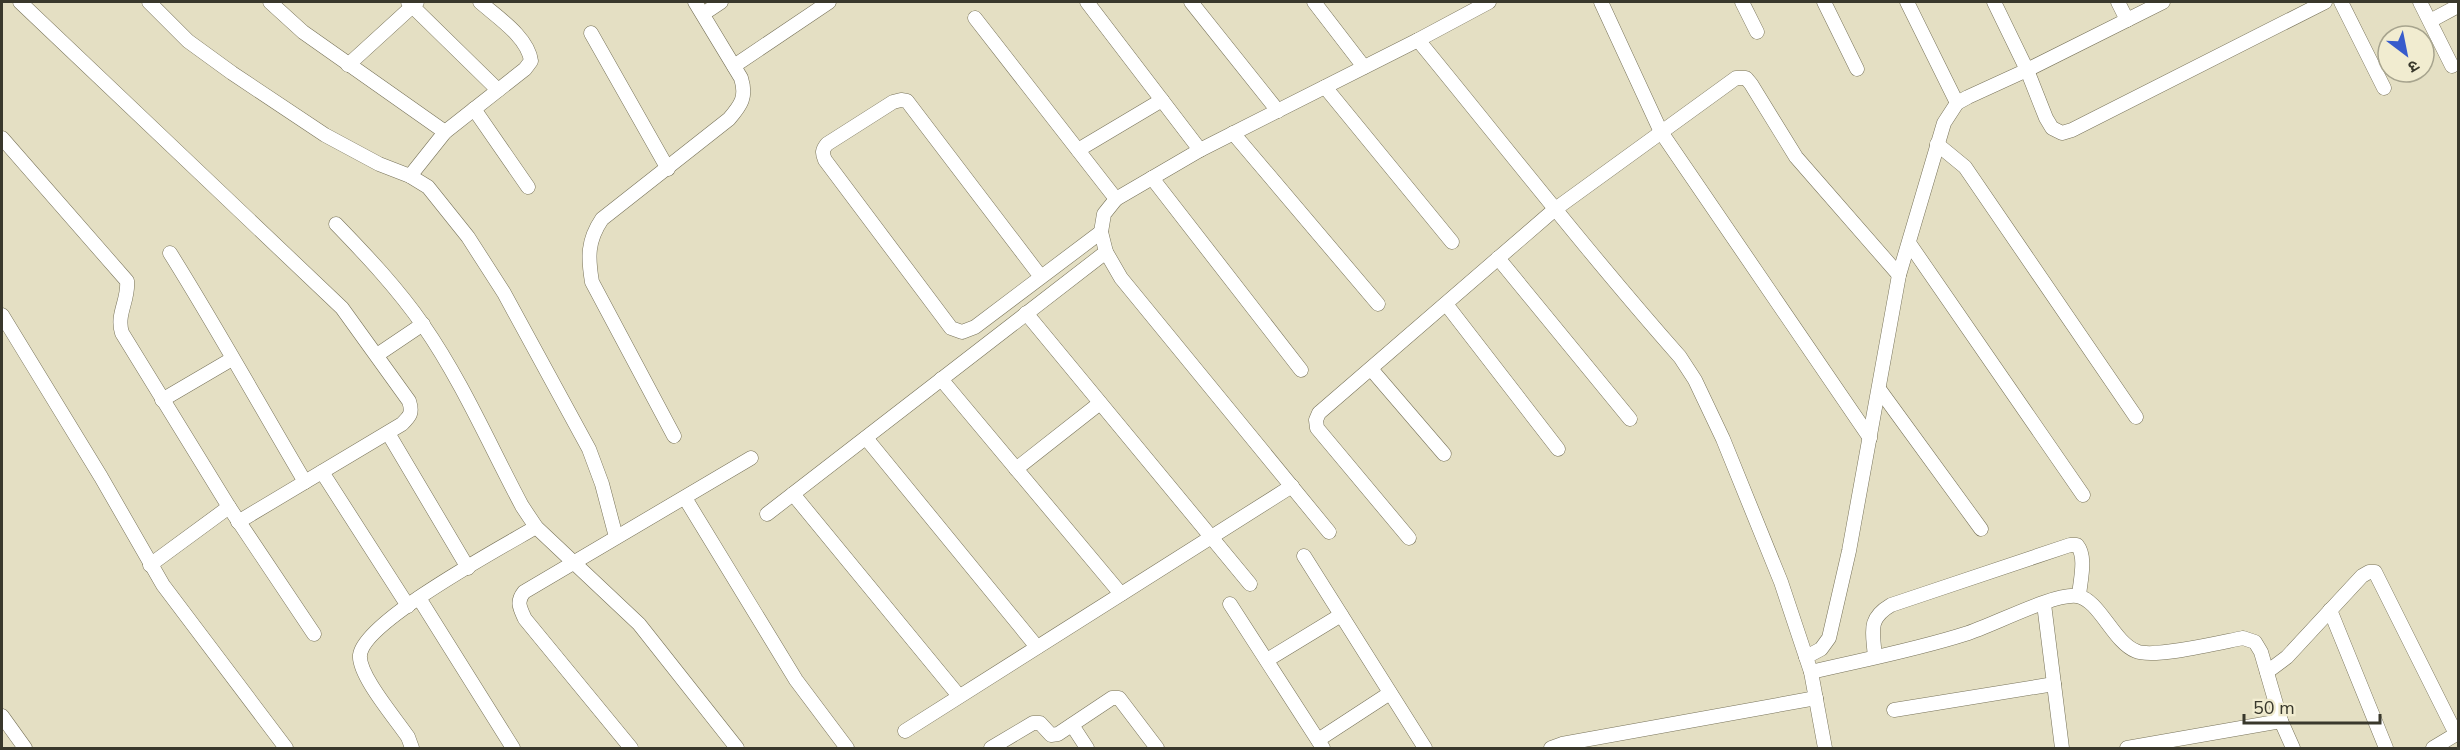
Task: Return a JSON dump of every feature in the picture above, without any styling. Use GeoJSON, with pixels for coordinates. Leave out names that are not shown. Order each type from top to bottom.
{"type":"FeatureCollection","features":[{"type":"Feature","properties":{"kind":"street"},"geometry":{"type":"LineString","coordinates":[[20,2],[342,308],[409,401],[412,409],[410,416],[388,433],[238,522]]}},
{"type":"Feature","properties":{"kind":"street"},"geometry":{"type":"LineString","coordinates":[[149,2],[188,41],[232,74],[325,135],[428,187],[468,237],[504,293],[589,449],[603,484],[616,537]]}},
{"type":"Feature","properties":{"kind":"street"},"geometry":{"type":"LineString","coordinates":[[270,2],[303,32],[445,132]]}},
{"type":"Feature","properties":{"kind":"street"},"geometry":{"type":"LineString","coordinates":[[410,176],[445,132],[525,69],[531,60],[530,52],[522,40],[480,2]]}},
{"type":"Feature","properties":{"kind":"street"},"geometry":{"type":"LineString","coordinates":[[674,436],[592,282],[588,258],[592,234],[602,219],[729,120],[742,104],[745,91],[741,78],[695,2]]}},
{"type":"Feature","properties":{"kind":"street"},"geometry":{"type":"LineString","coordinates":[[703,14],[721,2]]}},
{"type":"Feature","properties":{"kind":"street"},"geometry":{"type":"LineString","coordinates":[[734,66],[829,2]]}},
{"type":"Feature","properties":{"kind":"street"},"geometry":{"type":"LineString","coordinates":[[1087,2],[1200,150]]}},
{"type":"Feature","properties":{"kind":"street"},"geometry":{"type":"LineString","coordinates":[[1191,2],[1278,111]]}},
{"type":"Feature","properties":{"kind":"street"},"geometry":{"type":"LineString","coordinates":[[1314,2],[1364,67]]}},
{"type":"Feature","properties":{"kind":"street"},"geometry":{"type":"LineString","coordinates":[[1329,532],[1121,278],[1106,252],[1101,232],[1104,214],[1116,199],[1200,150],[1489,2]]}},
{"type":"Feature","properties":{"kind":"street"},"geometry":{"type":"LineString","coordinates":[[1601,2],[1660,132],[1870,438]]}},
{"type":"Feature","properties":{"kind":"street"},"geometry":{"type":"LineString","coordinates":[[1742,2],[1758,32]]}},
{"type":"Feature","properties":{"kind":"street"},"geometry":{"type":"LineString","coordinates":[[1824,2],[1857,69]]}},
{"type":"Feature","properties":{"kind":"street"},"geometry":{"type":"LineString","coordinates":[[1907,2],[1957,103]]}},
{"type":"Feature","properties":{"kind":"street"},"geometry":{"type":"LineString","coordinates":[[1994,2],[2027,70],[2046,118],[2052,128],[2062,133],[2325,2]]}},
{"type":"Feature","properties":{"kind":"street"},"geometry":{"type":"LineString","coordinates":[[2118,2],[2127,20]]}},
{"type":"Feature","properties":{"kind":"street"},"geometry":{"type":"LineString","coordinates":[[1806,657],[1821,649],[1829,638],[1849,550],[1899,275],[1944,123],[1957,103],[2163,2]]}},
{"type":"Feature","properties":{"kind":"street"},"geometry":{"type":"LineString","coordinates":[[2341,2],[2384,88]]}},
{"type":"Feature","properties":{"kind":"street"},"geometry":{"type":"LineString","coordinates":[[2420,2],[2452,66]]}},
{"type":"Feature","properties":{"kind":"street"},"geometry":{"type":"LineString","coordinates":[[348,65],[413,3],[498,90]]}},
{"type":"Feature","properties":{"kind":"street"},"geometry":{"type":"LineString","coordinates":[[2430,21],[2458,6]]}},
{"type":"Feature","properties":{"kind":"street"},"geometry":{"type":"LineString","coordinates":[[975,18],[1116,199]]}},
{"type":"Feature","properties":{"kind":"street"},"geometry":{"type":"LineString","coordinates":[[591,33],[668,169]]}},
{"type":"Feature","properties":{"kind":"street"},"geometry":{"type":"LineString","coordinates":[[1418,40],[1508,149],[1554,210],[1680,357],[1695,380],[1723,440],[1772,560],[1806,657],[1826,748]]}},
{"type":"Feature","properties":{"kind":"street"},"geometry":{"type":"LineString","coordinates":[[1409,538],[1317,428],[1316,420],[1319,413],[1554,210],[1736,78],[1746,78],[1752,84],[1796,157],[1899,275]]}},
{"type":"Feature","properties":{"kind":"street"},"geometry":{"type":"LineString","coordinates":[[1325,87],[1452,242]]}},
{"type":"Feature","properties":{"kind":"street"},"geometry":{"type":"LineString","coordinates":[[1078,150],[1162,100]]}},
{"type":"Feature","properties":{"kind":"street"},"geometry":{"type":"LineString","coordinates":[[1041,277],[907,101],[893,102],[827,144],[823,149],[825,160],[951,328],[962,332],[975,327],[1101,232]]}},
{"type":"Feature","properties":{"kind":"street"},"geometry":{"type":"LineString","coordinates":[[474,109],[528,188]]}},
{"type":"Feature","properties":{"kind":"street"},"geometry":{"type":"LineString","coordinates":[[1233,133],[1378,304]]}},
{"type":"Feature","properties":{"kind":"street"},"geometry":{"type":"LineString","coordinates":[[2,138],[127,281],[128,290],[118,322],[122,333],[238,522],[314,634]]}},
{"type":"Feature","properties":{"kind":"street"},"geometry":{"type":"LineString","coordinates":[[1937,144],[1965,167],[2136,417]]}},
{"type":"Feature","properties":{"kind":"street"},"geometry":{"type":"LineString","coordinates":[[1152,178],[1301,370]]}},
{"type":"Feature","properties":{"kind":"street"},"geometry":{"type":"LineString","coordinates":[[336,225],[371,261],[423,324],[448,365],[522,506],[536,527],[639,624],[737,748]]}},
{"type":"Feature","properties":{"kind":"street"},"geometry":{"type":"LineString","coordinates":[[1909,243],[2083,495]]}},
{"type":"Feature","properties":{"kind":"street"},"geometry":{"type":"LineString","coordinates":[[767,514],[1106,252]]}},
{"type":"Feature","properties":{"kind":"street"},"geometry":{"type":"LineString","coordinates":[[170,253],[214,324],[232,359],[305,482]]}},
{"type":"Feature","properties":{"kind":"street"},"geometry":{"type":"LineString","coordinates":[[1498,258],[1630,419]]}},
{"type":"Feature","properties":{"kind":"street"},"geometry":{"type":"LineString","coordinates":[[1446,304],[1558,449]]}},
{"type":"Feature","properties":{"kind":"street"},"geometry":{"type":"LineString","coordinates":[[1026,313],[1250,584]]}},
{"type":"Feature","properties":{"kind":"street"},"geometry":{"type":"LineString","coordinates":[[2,315],[101,477],[163,585],[286,748]]}},
{"type":"Feature","properties":{"kind":"street"},"geometry":{"type":"LineString","coordinates":[[377,355],[423,324]]}},
{"type":"Feature","properties":{"kind":"street"},"geometry":{"type":"LineString","coordinates":[[162,400],[232,359]]}},
{"type":"Feature","properties":{"kind":"street"},"geometry":{"type":"LineString","coordinates":[[1371,369],[1444,454]]}},
{"type":"Feature","properties":{"kind":"street"},"geometry":{"type":"LineString","coordinates":[[941,379],[1121,594]]}},
{"type":"Feature","properties":{"kind":"street"},"geometry":{"type":"LineString","coordinates":[[1879,389],[1981,529]]}},
{"type":"Feature","properties":{"kind":"street"},"geometry":{"type":"LineString","coordinates":[[1016,469],[1100,403]]}},
{"type":"Feature","properties":{"kind":"street"},"geometry":{"type":"LineString","coordinates":[[388,433],[468,568]]}},
{"type":"Feature","properties":{"kind":"street"},"geometry":{"type":"LineString","coordinates":[[866,438],[1036,647]]}},
{"type":"Feature","properties":{"kind":"street"},"geometry":{"type":"LineString","coordinates":[[631,748],[525,619],[519,607],[519,598],[524,592],[572,562],[751,458]]}},
{"type":"Feature","properties":{"kind":"street"},"geometry":{"type":"LineString","coordinates":[[321,472],[513,748]]}},
{"type":"Feature","properties":{"kind":"street"},"geometry":{"type":"LineString","coordinates":[[904,730],[1292,486]]}},
{"type":"Feature","properties":{"kind":"street"},"geometry":{"type":"LineString","coordinates":[[794,494],[959,696]]}},
{"type":"Feature","properties":{"kind":"street"},"geometry":{"type":"LineString","coordinates":[[685,498],[796,680],[847,748]]}},
{"type":"Feature","properties":{"kind":"street"},"geometry":{"type":"LineString","coordinates":[[150,565],[229,507]]}},
{"type":"Feature","properties":{"kind":"street"},"geometry":{"type":"LineString","coordinates":[[412,748],[408,737],[362,669],[360,655],[365,642],[384,623],[413,602],[536,527]]}},
{"type":"Feature","properties":{"kind":"street"},"geometry":{"type":"LineString","coordinates":[[1875,657],[1872,627],[1874,619],[1885,608],[2070,545],[2077,545],[2081,549],[2079,596]]}},
{"type":"Feature","properties":{"kind":"street"},"geometry":{"type":"LineString","coordinates":[[1304,556],[1425,748]]}},
{"type":"Feature","properties":{"kind":"street"},"geometry":{"type":"LineString","coordinates":[[2266,672],[2287,657],[2362,576],[2375,572],[2457,734],[2433,748]]}},
{"type":"Feature","properties":{"kind":"street"},"geometry":{"type":"LineString","coordinates":[[1810,672],[1966,634],[2044,604],[2065,597],[2079,596],[2091,604],[2123,644],[2137,652],[2158,653],[2243,638],[2255,642],[2261,651],[2281,721],[2293,748]]}},
{"type":"Feature","properties":{"kind":"street"},"geometry":{"type":"LineString","coordinates":[[1230,604],[1321,744],[1390,693]]}},
{"type":"Feature","properties":{"kind":"street"},"geometry":{"type":"LineString","coordinates":[[2044,604],[2062,748]]}},
{"type":"Feature","properties":{"kind":"street"},"geometry":{"type":"LineString","coordinates":[[2330,610],[2386,748]]}},
{"type":"Feature","properties":{"kind":"street"},"geometry":{"type":"LineString","coordinates":[[1267,660],[1341,615]]}},
{"type":"Feature","properties":{"kind":"street"},"geometry":{"type":"LineString","coordinates":[[1894,710],[2054,684]]}},
{"type":"Feature","properties":{"kind":"street"},"geometry":{"type":"LineString","coordinates":[[990,748],[1033,723],[1040,723],[1051,735],[1058,734],[1112,698],[1119,698],[1157,748]]}},
{"type":"Feature","properties":{"kind":"street"},"geometry":{"type":"LineString","coordinates":[[1551,748],[1562,744],[1816,698]]}},
{"type":"Feature","properties":{"kind":"street"},"geometry":{"type":"LineString","coordinates":[[2,716],[25,748]]}},
{"type":"Feature","properties":{"kind":"street"},"geometry":{"type":"LineString","coordinates":[[2127,748],[2281,721]]}},
{"type":"Feature","properties":{"kind":"street"},"geometry":{"type":"LineString","coordinates":[[1072,725],[1087,748]]}}]}
